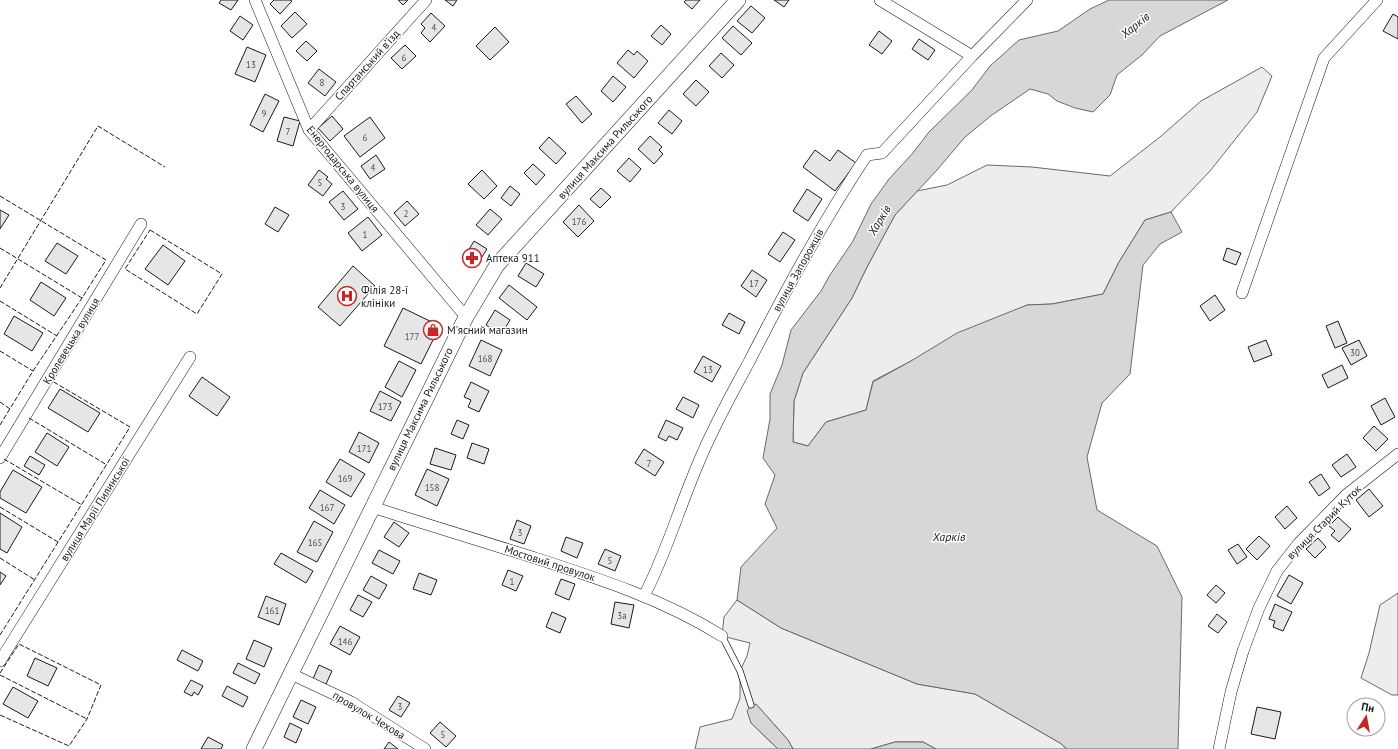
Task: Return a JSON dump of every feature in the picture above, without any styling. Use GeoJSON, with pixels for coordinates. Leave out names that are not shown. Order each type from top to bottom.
{"type":"FeatureCollection","features":[{"type":"Feature","properties":{"kind":"main road","name":"вулиця Максима Рильського"},"geometry":{"type":"LineString","coordinates":[[254,749],[466,317],[498,265],[738,0]]}},
{"type":"Feature","properties":{"kind":"street","name":"Енергодарська вулиця"},"geometry":{"type":"LineString","coordinates":[[255,0],[310,130],[466,317]]}},
{"type":"Feature","properties":{"kind":"street","name":"Спартанський в’їзд"},"geometry":{"type":"LineString","coordinates":[[310,130],[426,0]]}},
{"type":"Feature","properties":{"kind":"street"},"geometry":{"type":"LineString","coordinates":[[880,0],[972,56]]}},
{"type":"Feature","properties":{"kind":"street","name":"вулиця Запорожців"},"geometry":{"type":"LineString","coordinates":[[644,596],[674,527],[698,464],[722,414],[774,312],[840,196],[867,155],[882,153],[972,56],[1027,0]]}},
{"type":"Feature","properties":{"kind":"street"},"geometry":{"type":"LineString","coordinates":[[1242,293],[1324,58],[1377,0]]}},
{"type":"Feature","properties":{"kind":"street","name":"Кролевецька вулиця"},"geometry":{"type":"LineString","coordinates":[[0,458],[141,224]]}},
{"type":"Feature","properties":{"kind":"street","name":"вулиця Марії Пилинської"},"geometry":{"type":"LineString","coordinates":[[0,661],[190,357]]}},
{"type":"Feature","properties":{"kind":"street","name":"вулиця Старий Куток"},"geometry":{"type":"LineString","coordinates":[[1220,749],[1231,692],[1243,652],[1259,608],[1276,571],[1299,543],[1346,495],[1398,454]]}},
{"type":"Feature","properties":{"kind":"street","name":"Мостовий провулок"},"geometry":{"type":"LineString","coordinates":[[372,506],[555,565],[644,596],[700,622],[722,636]]}},
{"type":"Feature","properties":{"kind":"street","name":"провулок Чехова"},"geometry":{"type":"LineString","coordinates":[[291,674],[350,702],[425,749]]}},
{"type":"Feature","properties":{"kind":"lane"},"geometry":{"type":"LineString","coordinates":[[722,636],[740,671],[751,705]]}},
{"type":"Feature","properties":{"kind":"shaded area"},"geometry":{"type":"Polygon","coordinates":[[[1262,67],[1272,76],[1257,112],[1210,171],[1171,212],[1145,220],[1119,262],[1103,294],[1052,304],[1027,305],[873,381],[866,410],[826,422],[808,446],[793,442],[794,401],[803,373],[852,298],[895,215],[917,191],[947,185],[987,165],[1032,167],[1110,176],[1160,137],[1201,101],[1262,67]]]}},
{"type":"Feature","properties":{"kind":"shaded area"},"geometry":{"type":"Polygon","coordinates":[[[1398,593],[1398,695],[1392,695],[1361,678],[1369,653],[1380,605],[1398,593]]]}},
{"type":"Feature","properties":{"kind":"shaded area"},"geometry":{"type":"Polygon","coordinates":[[[737,600],[781,628],[917,684],[975,694],[1060,743],[1067,749],[936,749],[923,742],[895,742],[871,749],[793,749],[788,740],[756,704],[751,723],[778,749],[695,749],[700,727],[732,719],[740,698],[740,671],[747,656],[750,643],[722,636],[724,617],[737,600]]]}},
{"type":"Feature","properties":{"kind":"water","name":"Харків"},"geometry":{"type":"Polygon","coordinates":[[[1109,0],[1228,0],[1160,36],[1142,55],[1117,75],[1110,95],[1093,112],[1075,108],[1057,101],[1048,94],[1030,89],[992,115],[965,137],[937,170],[895,215],[852,298],[803,373],[794,401],[793,442],[808,446],[826,422],[866,410],[873,382],[957,333],[1027,305],[1052,304],[1103,294],[1119,262],[1145,220],[1171,212],[1182,232],[1160,244],[1143,265],[1130,374],[1102,403],[1087,457],[1097,510],[1157,546],[1182,597],[1178,749],[1067,749],[1060,743],[975,694],[917,684],[781,628],[737,600],[741,567],[777,528],[765,504],[775,475],[763,458],[770,419],[770,394],[782,365],[791,330],[821,291],[853,241],[871,204],[889,179],[912,154],[929,132],[972,90],[990,66],[1019,40],[1058,31],[1090,9],[1109,0]]]}},
{"type":"Feature","properties":{"kind":"water"},"geometry":{"type":"Polygon","coordinates":[[[756,704],[788,740],[793,749],[778,749],[751,723],[747,711],[751,705],[756,704]]]}},
{"type":"Feature","properties":{"kind":"water"},"geometry":{"type":"Polygon","coordinates":[[[895,742],[923,742],[936,749],[871,749],[895,742]]]}},
{"type":"Feature","properties":{"kind":"building"},"geometry":{"type":"Polygon","coordinates":[[[221,0],[238,0],[231,10],[219,3],[221,0]]]}},
{"type":"Feature","properties":{"kind":"building"},"geometry":{"type":"Polygon","coordinates":[[[274,0],[292,1],[280,14],[270,4],[274,0]]]}},
{"type":"Feature","properties":{"kind":"building"},"geometry":{"type":"Polygon","coordinates":[[[398,0],[408,0],[403,5],[398,0]]]}},
{"type":"Feature","properties":{"kind":"building"},"geometry":{"type":"Polygon","coordinates":[[[445,0],[457,0],[453,6],[445,0]]]}},
{"type":"Feature","properties":{"kind":"building"},"geometry":{"type":"Polygon","coordinates":[[[686,0],[700,0],[692,9],[684,2],[686,0]]]}},
{"type":"Feature","properties":{"kind":"building"},"geometry":{"type":"Polygon","coordinates":[[[774,0],[789,0],[784,7],[774,0]]]}},
{"type":"Feature","properties":{"kind":"building"},"geometry":{"type":"Polygon","coordinates":[[[751,6],[765,18],[752,33],[737,21],[751,6]]]}},
{"type":"Feature","properties":{"kind":"building"},"geometry":{"type":"Polygon","coordinates":[[[295,12],[307,24],[292,38],[281,26],[295,12]]]}},
{"type":"Feature","properties":{"kind":"building"},"geometry":{"type":"Polygon","coordinates":[[[431,13],[445,26],[430,42],[421,33],[425,28],[421,24],[431,13]]]}},
{"type":"Feature","properties":{"kind":"building"},"geometry":{"type":"Polygon","coordinates":[[[1393,14],[1398,17],[1398,39],[1383,31],[1393,14]]]}},
{"type":"Feature","properties":{"kind":"building"},"geometry":{"type":"Polygon","coordinates":[[[240,16],[253,25],[243,40],[230,31],[240,16]]]}},
{"type":"Feature","properties":{"kind":"building"},"geometry":{"type":"Polygon","coordinates":[[[661,25],[671,34],[662,45],[651,36],[661,25]]]}},
{"type":"Feature","properties":{"kind":"building"},"geometry":{"type":"Polygon","coordinates":[[[733,26],[752,43],[741,55],[722,38],[733,26]]]}},
{"type":"Feature","properties":{"kind":"building"},"geometry":{"type":"Polygon","coordinates":[[[495,27],[509,42],[490,60],[476,46],[495,27]]]}},
{"type":"Feature","properties":{"kind":"building"},"geometry":{"type":"Polygon","coordinates":[[[879,31],[892,41],[882,54],[869,45],[879,31]]]}},
{"type":"Feature","properties":{"kind":"building"},"geometry":{"type":"Polygon","coordinates":[[[919,39],[935,50],[928,60],[912,49],[919,39]]]}},
{"type":"Feature","properties":{"kind":"building"},"geometry":{"type":"Polygon","coordinates":[[[306,41],[317,51],[307,61],[296,51],[306,41]]]}},
{"type":"Feature","properties":{"kind":"building"},"geometry":{"type":"Polygon","coordinates":[[[405,45],[416,56],[402,69],[391,58],[405,45]]]}},
{"type":"Feature","properties":{"kind":"building"},"geometry":{"type":"Polygon","coordinates":[[[247,47],[266,55],[255,82],[235,74],[247,47]]]}},
{"type":"Feature","properties":{"kind":"building"},"geometry":{"type":"Polygon","coordinates":[[[628,50],[634,55],[637,51],[648,61],[634,78],[617,63],[628,50]]]}},
{"type":"Feature","properties":{"kind":"building"},"geometry":{"type":"Polygon","coordinates":[[[721,53],[734,65],[722,78],[709,66],[721,53]]]}},
{"type":"Feature","properties":{"kind":"building"},"geometry":{"type":"Polygon","coordinates":[[[319,69],[336,82],[325,96],[308,83],[319,69]]]}},
{"type":"Feature","properties":{"kind":"building"},"geometry":{"type":"Polygon","coordinates":[[[613,76],[626,87],[613,102],[601,91],[613,76]]]}},
{"type":"Feature","properties":{"kind":"building"},"geometry":{"type":"Polygon","coordinates":[[[696,80],[709,92],[696,106],[683,94],[696,80]]]}},
{"type":"Feature","properties":{"kind":"building"},"geometry":{"type":"Polygon","coordinates":[[[265,94],[279,101],[263,132],[250,125],[265,94]]]}},
{"type":"Feature","properties":{"kind":"building"},"geometry":{"type":"Polygon","coordinates":[[[576,96],[592,114],[582,123],[566,104],[576,96]]]}},
{"type":"Feature","properties":{"kind":"building"},"geometry":{"type":"Polygon","coordinates":[[[669,110],[682,121],[672,134],[658,123],[669,110]]]}},
{"type":"Feature","properties":{"kind":"building"},"geometry":{"type":"Polygon","coordinates":[[[332,116],[343,129],[330,141],[318,128],[332,116]]]}},
{"type":"Feature","properties":{"kind":"building"},"geometry":{"type":"Polygon","coordinates":[[[284,117],[300,121],[293,146],[277,141],[284,117]]]}},
{"type":"Feature","properties":{"kind":"building"},"geometry":{"type":"Polygon","coordinates":[[[370,117],[385,138],[360,157],[344,136],[370,117]]]}},
{"type":"Feature","properties":{"kind":"building"},"geometry":{"type":"Polygon","coordinates":[[[650,136],[662,147],[659,150],[663,154],[654,164],[638,149],[650,136]]]}},
{"type":"Feature","properties":{"kind":"building"},"geometry":{"type":"Polygon","coordinates":[[[549,137],[566,153],[556,164],[539,148],[549,137]]]}},
{"type":"Feature","properties":{"kind":"building"},"geometry":{"type":"Polygon","coordinates":[[[815,150],[830,161],[838,150],[856,163],[835,191],[803,167],[815,150]]]}},
{"type":"Feature","properties":{"kind":"building"},"geometry":{"type":"Polygon","coordinates":[[[376,155],[385,169],[370,179],[361,166],[376,155]]]}},
{"type":"Feature","properties":{"kind":"building"},"geometry":{"type":"Polygon","coordinates":[[[629,158],[641,169],[630,182],[617,171],[629,158]]]}},
{"type":"Feature","properties":{"kind":"building"},"geometry":{"type":"Polygon","coordinates":[[[533,164],[545,175],[536,185],[524,173],[533,164]]]}},
{"type":"Feature","properties":{"kind":"building"},"geometry":{"type":"Polygon","coordinates":[[[319,170],[328,177],[326,179],[332,184],[323,196],[308,185],[319,170]]]}},
{"type":"Feature","properties":{"kind":"building"},"geometry":{"type":"Polygon","coordinates":[[[482,170],[497,186],[484,199],[468,184],[482,170]]]}},
{"type":"Feature","properties":{"kind":"building"},"geometry":{"type":"Polygon","coordinates":[[[510,186],[520,194],[511,206],[501,198],[510,186]]]}},
{"type":"Feature","properties":{"kind":"building"},"geometry":{"type":"Polygon","coordinates":[[[601,188],[611,197],[600,208],[590,199],[601,188]]]}},
{"type":"Feature","properties":{"kind":"building"},"geometry":{"type":"Polygon","coordinates":[[[807,189],[822,199],[808,221],[793,211],[807,189]]]}},
{"type":"Feature","properties":{"kind":"building"},"geometry":{"type":"Polygon","coordinates":[[[343,191],[358,209],[344,220],[329,202],[343,191]]]}},
{"type":"Feature","properties":{"kind":"building"},"geometry":{"type":"Polygon","coordinates":[[[407,201],[419,214],[405,226],[394,213],[407,201]]]}},
{"type":"Feature","properties":{"kind":"building"},"geometry":{"type":"Polygon","coordinates":[[[579,205],[594,221],[578,237],[563,222],[579,205]]]}},
{"type":"Feature","properties":{"kind":"building"},"geometry":{"type":"Polygon","coordinates":[[[275,207],[289,215],[278,232],[265,224],[275,207]]]}},
{"type":"Feature","properties":{"kind":"building"},"geometry":{"type":"Polygon","coordinates":[[[490,209],[502,219],[488,235],[476,225],[490,209]]]}},
{"type":"Feature","properties":{"kind":"building"},"geometry":{"type":"Polygon","coordinates":[[[0,210],[9,215],[0,229],[0,210]]]}},
{"type":"Feature","properties":{"kind":"building"},"geometry":{"type":"Polygon","coordinates":[[[368,217],[382,235],[362,251],[348,233],[368,217]]]}},
{"type":"Feature","properties":{"kind":"building"},"geometry":{"type":"Polygon","coordinates":[[[783,232],[795,240],[780,262],[768,254],[783,232]]]}},
{"type":"Feature","properties":{"kind":"building"},"geometry":{"type":"Polygon","coordinates":[[[474,241],[487,249],[478,263],[465,256],[474,241]]]}},
{"type":"Feature","properties":{"kind":"building"},"geometry":{"type":"Polygon","coordinates":[[[57,243],[78,256],[66,274],[45,261],[57,243]]]}},
{"type":"Feature","properties":{"kind":"building"},"geometry":{"type":"Polygon","coordinates":[[[163,245],[185,261],[168,285],[145,269],[163,245]]]}},
{"type":"Feature","properties":{"kind":"building"},"geometry":{"type":"Polygon","coordinates":[[[1227,248],[1241,253],[1236,265],[1223,260],[1227,248]]]}},
{"type":"Feature","properties":{"kind":"building"},"geometry":{"type":"Polygon","coordinates":[[[526,263],[544,274],[536,287],[518,276],[526,263]]]}},
{"type":"Feature","properties":{"kind":"building","name":"Філія 28-ї клініки"},"geometry":{"type":"Polygon","coordinates":[[[353,266],[375,286],[340,326],[318,307],[353,266]]]}},
{"type":"Feature","properties":{"kind":"building"},"geometry":{"type":"Polygon","coordinates":[[[752,270],[767,280],[756,297],[741,286],[752,270]]]}},
{"type":"Feature","properties":{"kind":"building"},"geometry":{"type":"Polygon","coordinates":[[[41,282],[66,298],[54,316],[30,300],[41,282]]]}},
{"type":"Feature","properties":{"kind":"building"},"geometry":{"type":"Polygon","coordinates":[[[509,285],[537,307],[527,320],[499,298],[509,285]]]}},
{"type":"Feature","properties":{"kind":"building"},"geometry":{"type":"Polygon","coordinates":[[[1215,295],[1225,310],[1210,321],[1200,306],[1215,295]]]}},
{"type":"Feature","properties":{"kind":"building"},"geometry":{"type":"Polygon","coordinates":[[[403,308],[440,326],[421,364],[384,346],[403,308]]]}},
{"type":"Feature","properties":{"kind":"building"},"geometry":{"type":"Polygon","coordinates":[[[495,310],[510,320],[501,335],[486,325],[495,310]]]}},
{"type":"Feature","properties":{"kind":"building"},"geometry":{"type":"Polygon","coordinates":[[[729,313],[745,322],[739,334],[722,325],[729,313]]]}},
{"type":"Feature","properties":{"kind":"building"},"geometry":{"type":"Polygon","coordinates":[[[14,316],[43,333],[32,351],[4,334],[14,316]]]}},
{"type":"Feature","properties":{"kind":"building"},"geometry":{"type":"Polygon","coordinates":[[[1338,321],[1347,343],[1335,348],[1326,326],[1338,321]]]}},
{"type":"Feature","properties":{"kind":"building"},"geometry":{"type":"Polygon","coordinates":[[[481,340],[502,350],[490,376],[469,366],[481,340]]]}},
{"type":"Feature","properties":{"kind":"building"},"geometry":{"type":"Polygon","coordinates":[[[1266,340],[1272,355],[1254,362],[1248,347],[1266,340]]]}},
{"type":"Feature","properties":{"kind":"building"},"geometry":{"type":"Polygon","coordinates":[[[1359,340],[1367,356],[1351,365],[1342,348],[1359,340]]]}},
{"type":"Feature","properties":{"kind":"building"},"geometry":{"type":"Polygon","coordinates":[[[703,356],[721,366],[712,382],[694,372],[703,356]]]}},
{"type":"Feature","properties":{"kind":"building"},"geometry":{"type":"Polygon","coordinates":[[[399,361],[416,370],[402,397],[385,387],[399,361]]]}},
{"type":"Feature","properties":{"kind":"building"},"geometry":{"type":"Polygon","coordinates":[[[1342,365],[1348,378],[1328,388],[1322,375],[1342,365]]]}},
{"type":"Feature","properties":{"kind":"building"},"geometry":{"type":"Polygon","coordinates":[[[202,377],[230,397],[217,416],[189,396],[202,377]]]}},
{"type":"Feature","properties":{"kind":"building"},"geometry":{"type":"Polygon","coordinates":[[[471,382],[489,391],[479,412],[468,407],[471,400],[464,397],[471,382]]]}},
{"type":"Feature","properties":{"kind":"building"},"geometry":{"type":"Polygon","coordinates":[[[60,389],[100,413],[88,432],[48,408],[60,389]]]}},
{"type":"Feature","properties":{"kind":"building"},"geometry":{"type":"Polygon","coordinates":[[[380,391],[401,402],[391,421],[370,411],[380,391]]]}},
{"type":"Feature","properties":{"kind":"building"},"geometry":{"type":"Polygon","coordinates":[[[683,397],[699,405],[693,418],[676,409],[683,397]]]}},
{"type":"Feature","properties":{"kind":"building"},"geometry":{"type":"Polygon","coordinates":[[[1385,398],[1395,417],[1381,425],[1371,406],[1385,398]]]}},
{"type":"Feature","properties":{"kind":"building"},"geometry":{"type":"Polygon","coordinates":[[[457,420],[469,425],[463,439],[451,434],[457,420]]]}},
{"type":"Feature","properties":{"kind":"building"},"geometry":{"type":"Polygon","coordinates":[[[666,420],[683,428],[677,440],[669,436],[666,441],[658,437],[666,420]]]}},
{"type":"Feature","properties":{"kind":"building"},"geometry":{"type":"Polygon","coordinates":[[[1374,426],[1388,439],[1376,451],[1363,438],[1374,426]]]}},
{"type":"Feature","properties":{"kind":"building"},"geometry":{"type":"Polygon","coordinates":[[[359,432],[379,443],[369,463],[349,452],[359,432]]]}},
{"type":"Feature","properties":{"kind":"building"},"geometry":{"type":"Polygon","coordinates":[[[47,433],[69,447],[57,466],[35,452],[47,433]]]}},
{"type":"Feature","properties":{"kind":"building"},"geometry":{"type":"Polygon","coordinates":[[[472,443],[489,449],[484,464],[467,458],[472,443]]]}},
{"type":"Feature","properties":{"kind":"building"},"geometry":{"type":"Polygon","coordinates":[[[435,448],[456,455],[451,470],[430,464],[435,448]]]}},
{"type":"Feature","properties":{"kind":"building"},"geometry":{"type":"Polygon","coordinates":[[[644,449],[664,462],[655,476],[635,463],[644,449]]]}},
{"type":"Feature","properties":{"kind":"building"},"geometry":{"type":"Polygon","coordinates":[[[1347,454],[1356,467],[1341,477],[1332,465],[1347,454]]]}},
{"type":"Feature","properties":{"kind":"building"},"geometry":{"type":"Polygon","coordinates":[[[30,456],[45,465],[39,475],[24,466],[30,456]]]}},
{"type":"Feature","properties":{"kind":"building"},"geometry":{"type":"Polygon","coordinates":[[[340,459],[365,474],[351,497],[326,482],[340,459]]]}},
{"type":"Feature","properties":{"kind":"building"},"geometry":{"type":"Polygon","coordinates":[[[427,469],[449,479],[437,506],[415,495],[427,469]]]}},
{"type":"Feature","properties":{"kind":"building"},"geometry":{"type":"Polygon","coordinates":[[[13,470],[42,487],[26,513],[0,498],[0,492],[13,470]]]}},
{"type":"Feature","properties":{"kind":"building"},"geometry":{"type":"Polygon","coordinates":[[[1321,474],[1330,488],[1319,496],[1309,482],[1321,474]]]}},
{"type":"Feature","properties":{"kind":"building"},"geometry":{"type":"Polygon","coordinates":[[[1369,489],[1383,506],[1369,517],[1356,500],[1369,489]]]}},
{"type":"Feature","properties":{"kind":"building"},"geometry":{"type":"Polygon","coordinates":[[[320,490],[345,505],[334,524],[309,508],[320,490]]]}},
{"type":"Feature","properties":{"kind":"building"},"geometry":{"type":"Polygon","coordinates":[[[1287,506],[1297,518],[1285,529],[1275,517],[1287,506]]]}},
{"type":"Feature","properties":{"kind":"building"},"geometry":{"type":"Polygon","coordinates":[[[0,513],[22,527],[7,553],[0,549],[0,513]]]}},
{"type":"Feature","properties":{"kind":"building"},"geometry":{"type":"Polygon","coordinates":[[[1338,517],[1351,529],[1339,542],[1331,535],[1335,531],[1329,526],[1338,517]]]}},
{"type":"Feature","properties":{"kind":"building"},"geometry":{"type":"Polygon","coordinates":[[[517,520],[531,526],[524,544],[510,539],[517,520]]]}},
{"type":"Feature","properties":{"kind":"building"},"geometry":{"type":"Polygon","coordinates":[[[314,521],[333,532],[317,562],[297,552],[314,521]]]}},
{"type":"Feature","properties":{"kind":"building"},"geometry":{"type":"Polygon","coordinates":[[[394,522],[409,533],[399,547],[384,537],[394,522]]]}},
{"type":"Feature","properties":{"kind":"building"},"geometry":{"type":"Polygon","coordinates":[[[1259,536],[1270,546],[1257,560],[1246,549],[1259,536]]]}},
{"type":"Feature","properties":{"kind":"building"},"geometry":{"type":"Polygon","coordinates":[[[566,537],[583,543],[577,558],[561,551],[566,537]]]}},
{"type":"Feature","properties":{"kind":"building"},"geometry":{"type":"Polygon","coordinates":[[[1318,538],[1326,547],[1315,558],[1306,549],[1318,538]]]}},
{"type":"Feature","properties":{"kind":"building"},"geometry":{"type":"Polygon","coordinates":[[[1238,544],[1247,557],[1237,564],[1228,550],[1238,544]]]}},
{"type":"Feature","properties":{"kind":"building"},"geometry":{"type":"Polygon","coordinates":[[[605,549],[621,556],[615,571],[598,564],[605,549]]]}},
{"type":"Feature","properties":{"kind":"building"},"geometry":{"type":"Polygon","coordinates":[[[379,550],[400,561],[393,574],[372,563],[379,550]]]}},
{"type":"Feature","properties":{"kind":"building"},"geometry":{"type":"Polygon","coordinates":[[[281,553],[313,571],[306,583],[274,564],[281,553]]]}},
{"type":"Feature","properties":{"kind":"building"},"geometry":{"type":"Polygon","coordinates":[[[508,570],[523,576],[516,591],[502,585],[508,570]]]}},
{"type":"Feature","properties":{"kind":"building"},"geometry":{"type":"Polygon","coordinates":[[[0,572],[6,576],[0,585],[0,572]]]}},
{"type":"Feature","properties":{"kind":"building"},"geometry":{"type":"Polygon","coordinates":[[[419,573],[437,580],[431,595],[413,589],[419,573]]]}},
{"type":"Feature","properties":{"kind":"building"},"geometry":{"type":"Polygon","coordinates":[[[1289,575],[1303,583],[1291,604],[1277,596],[1289,575]]]}},
{"type":"Feature","properties":{"kind":"building"},"geometry":{"type":"Polygon","coordinates":[[[371,576],[387,585],[379,599],[363,590],[371,576]]]}},
{"type":"Feature","properties":{"kind":"building"},"geometry":{"type":"Polygon","coordinates":[[[561,579],[575,584],[569,600],[555,594],[561,579]]]}},
{"type":"Feature","properties":{"kind":"building"},"geometry":{"type":"Polygon","coordinates":[[[1216,585],[1225,593],[1216,603],[1207,595],[1216,585]]]}},
{"type":"Feature","properties":{"kind":"building"},"geometry":{"type":"Polygon","coordinates":[[[358,595],[372,602],[363,617],[350,610],[358,595]]]}},
{"type":"Feature","properties":{"kind":"building"},"geometry":{"type":"Polygon","coordinates":[[[266,596],[286,604],[279,625],[258,617],[266,596]]]}},
{"type":"Feature","properties":{"kind":"building"},"geometry":{"type":"Polygon","coordinates":[[[615,602],[634,605],[629,628],[611,624],[615,602]]]}},
{"type":"Feature","properties":{"kind":"building"},"geometry":{"type":"Polygon","coordinates":[[[1275,604],[1292,612],[1283,631],[1273,627],[1275,621],[1269,619],[1275,604]]]}},
{"type":"Feature","properties":{"kind":"building"},"geometry":{"type":"Polygon","coordinates":[[[552,612],[566,618],[560,633],[546,627],[552,612]]]}},
{"type":"Feature","properties":{"kind":"building"},"geometry":{"type":"Polygon","coordinates":[[[1217,614],[1227,622],[1218,633],[1208,626],[1217,614]]]}},
{"type":"Feature","properties":{"kind":"building"},"geometry":{"type":"Polygon","coordinates":[[[340,626],[360,637],[350,655],[330,644],[340,626]]]}},
{"type":"Feature","properties":{"kind":"building"},"geometry":{"type":"Polygon","coordinates":[[[254,640],[272,648],[264,667],[246,659],[254,640]]]}},
{"type":"Feature","properties":{"kind":"building"},"geometry":{"type":"Polygon","coordinates":[[[182,650],[203,661],[198,671],[177,660],[182,650]]]}},
{"type":"Feature","properties":{"kind":"building"},"geometry":{"type":"Polygon","coordinates":[[[35,658],[57,668],[48,686],[27,676],[35,658]]]}},
{"type":"Feature","properties":{"kind":"building"},"geometry":{"type":"Polygon","coordinates":[[[238,663],[260,674],[255,684],[233,673],[238,663]]]}},
{"type":"Feature","properties":{"kind":"building"},"geometry":{"type":"Polygon","coordinates":[[[319,665],[332,671],[326,684],[313,679],[319,665]]]}},
{"type":"Feature","properties":{"kind":"building"},"geometry":{"type":"Polygon","coordinates":[[[191,680],[203,686],[198,695],[194,692],[192,696],[184,692],[191,680]]]}},
{"type":"Feature","properties":{"kind":"building"},"geometry":{"type":"Polygon","coordinates":[[[227,686],[248,697],[243,707],[222,696],[227,686]]]}},
{"type":"Feature","properties":{"kind":"building"},"geometry":{"type":"Polygon","coordinates":[[[13,687],[38,701],[28,718],[3,704],[13,687]]]}},
{"type":"Feature","properties":{"kind":"building"},"geometry":{"type":"Polygon","coordinates":[[[398,696],[410,703],[401,717],[389,710],[398,696]]]}},
{"type":"Feature","properties":{"kind":"building"},"geometry":{"type":"Polygon","coordinates":[[[301,700],[316,707],[308,724],[293,717],[301,700]]]}},
{"type":"Feature","properties":{"kind":"building"},"geometry":{"type":"Polygon","coordinates":[[[1257,707],[1281,712],[1275,739],[1251,734],[1257,707]]]}},
{"type":"Feature","properties":{"kind":"building"},"geometry":{"type":"Polygon","coordinates":[[[440,722],[456,736],[446,747],[430,733],[440,722]]]}},
{"type":"Feature","properties":{"kind":"building"},"geometry":{"type":"Polygon","coordinates":[[[290,723],[302,729],[296,743],[284,737],[290,723]]]}},
{"type":"Feature","properties":{"kind":"building"},"geometry":{"type":"Polygon","coordinates":[[[208,737],[223,745],[221,749],[201,749],[208,737]]]}},
{"type":"Feature","properties":{"kind":"building"},"geometry":{"type":"Polygon","coordinates":[[[389,742],[398,749],[384,749],[389,742]]]}},
{"type":"Feature","properties":{"kind":"fence"},"geometry":{"type":"LineString","coordinates":[[0,288],[98,126],[165,167]]}},
{"type":"Feature","properties":{"kind":"fence"},"geometry":{"type":"LineString","coordinates":[[0,196],[106,260],[33,371],[0,425]]}},
{"type":"Feature","properties":{"kind":"fence"},"geometry":{"type":"LineString","coordinates":[[150,230],[222,274],[197,314],[125,269],[150,230]]}},
{"type":"Feature","properties":{"kind":"fence"},"geometry":{"type":"LineString","coordinates":[[0,248],[82,298]]}},
{"type":"Feature","properties":{"kind":"fence"},"geometry":{"type":"LineString","coordinates":[[0,301],[57,336]]}},
{"type":"Feature","properties":{"kind":"fence"},"geometry":{"type":"LineString","coordinates":[[0,351],[33,371]]}},
{"type":"Feature","properties":{"kind":"fence"},"geometry":{"type":"LineString","coordinates":[[0,635],[130,427],[52,381],[51,382]]}},
{"type":"Feature","properties":{"kind":"fence"},"geometry":{"type":"LineString","coordinates":[[0,402],[10,409]]}},
{"type":"Feature","properties":{"kind":"fence"},"geometry":{"type":"LineString","coordinates":[[29,418],[107,465]]}},
{"type":"Feature","properties":{"kind":"fence"},"geometry":{"type":"LineString","coordinates":[[4,459],[82,505]]}},
{"type":"Feature","properties":{"kind":"fence"},"geometry":{"type":"LineString","coordinates":[[0,507],[58,542]]}},
{"type":"Feature","properties":{"kind":"fence"},"geometry":{"type":"LineString","coordinates":[[0,558],[35,580]]}},
{"type":"Feature","properties":{"kind":"fence"},"geometry":{"type":"LineString","coordinates":[[0,673],[19,644],[101,685],[87,719],[69,746],[0,715]]}},
{"type":"Feature","properties":{"kind":"fence"},"geometry":{"type":"LineString","coordinates":[[0,675],[87,719]]}},
{"type":"Feature","properties":{"kind":"place","name":"Аптека 911"},"geometry":{"type":"Point","coordinates":[472,258]}},
{"type":"Feature","properties":{"kind":"place","name":"Філія 28-ї клініки"},"geometry":{"type":"Point","coordinates":[347,296]}},
{"type":"Feature","properties":{"kind":"place","name":"М'ясний магазин"},"geometry":{"type":"Point","coordinates":[433,330]}}]}
